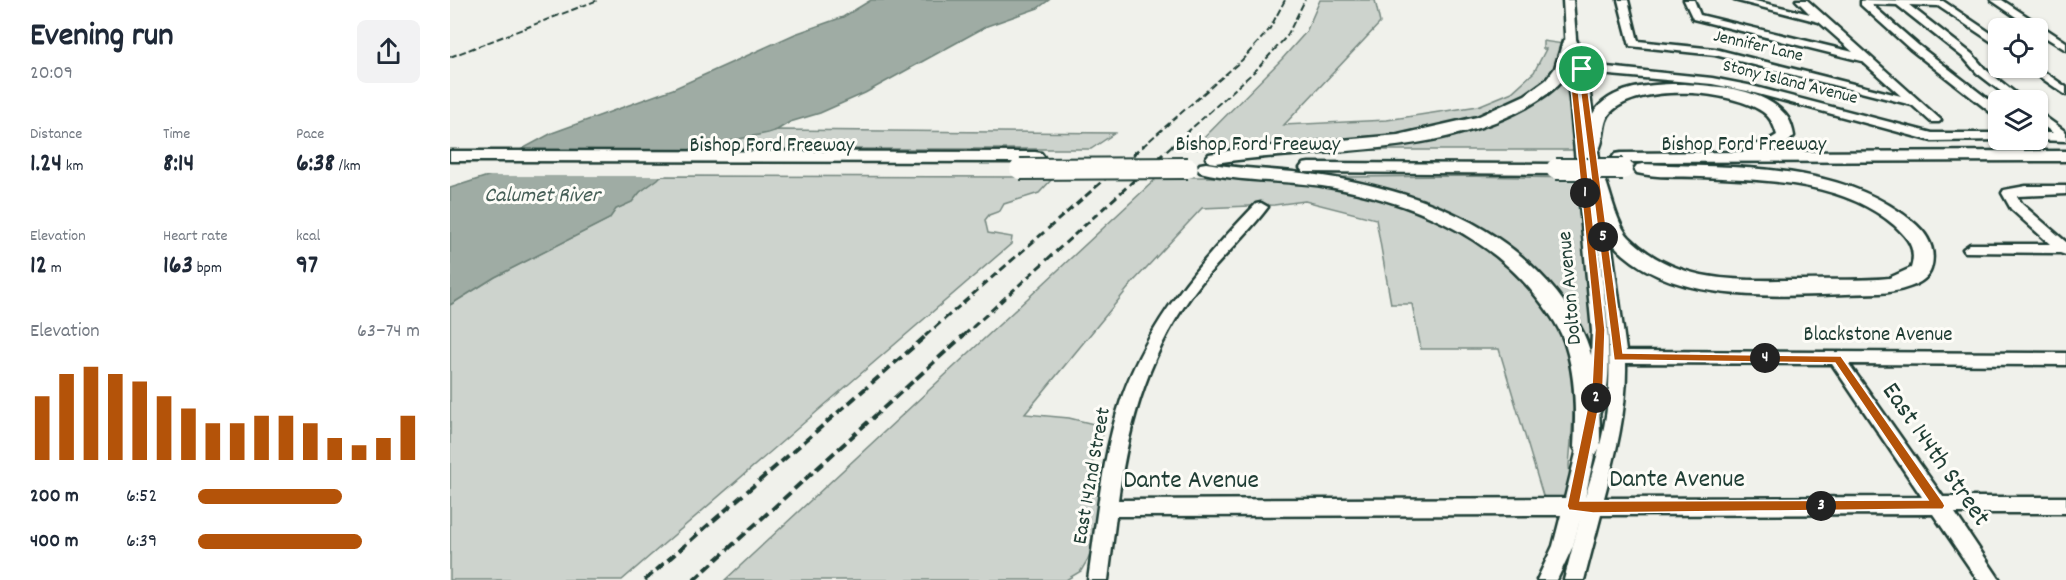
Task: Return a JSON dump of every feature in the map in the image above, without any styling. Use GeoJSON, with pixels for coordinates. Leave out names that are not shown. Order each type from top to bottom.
{"type":"FeatureCollection","features":[{"type":"Feature","properties":{"kind":"highway"},"geometry":{"type":"LineString","coordinates":[[1202,163],[1247,152],[1315,149],[1410,137],[1476,124],[1508,112],[1553,82],[1562,70],[1571,35]]}},
{"type":"Feature","properties":{"kind":"highway"},"geometry":{"type":"LineString","coordinates":[[1592,147],[1597,120],[1605,109],[1623,98],[1646,90],[1698,89],[1728,93],[1762,105],[1777,115],[1785,125],[1786,136],[1778,144],[1763,149],[1665,153],[1631,163]]}},
{"type":"Feature","properties":{"kind":"highway","name":"Bishop Ford Freeway"},"geometry":{"type":"LineString","coordinates":[[450,156],[1020,169],[1202,163],[1631,163],[2066,168]]}},
{"type":"Feature","properties":{"kind":"highway","name":"Bishop Ford Freeway"},"geometry":{"type":"LineString","coordinates":[[1631,163],[2066,156]]}},
{"type":"Feature","properties":{"kind":"highway","name":"Bishop Ford Freeway"},"geometry":{"type":"LineString","coordinates":[[450,170],[1035,157],[1202,163]]}},
{"type":"Feature","properties":{"kind":"highway"},"geometry":{"type":"LineString","coordinates":[[1202,163],[1234,174],[1271,175],[1322,181],[1388,195],[1444,216],[1506,252],[1546,291],[1566,321],[1577,346],[1588,409],[1587,447]]}},
{"type":"Feature","properties":{"kind":"highway"},"geometry":{"type":"LineString","coordinates":[[1596,182],[1614,229],[1628,246],[1646,261],[1670,274],[1703,283],[1737,287],[1893,285],[1920,272],[1925,257],[1922,244],[1902,220],[1886,209],[1835,188],[1775,176],[1631,163]]}},
{"type":"Feature","properties":{"kind":"street","name":"Dolton Avenue"},"geometry":{"type":"LineString","coordinates":[[1568,0],[1571,35],[1592,147],[1618,357],[1613,427],[1583,507]]}},
{"type":"Feature","properties":{"kind":"street","name":"Jennifer Lane"},"geometry":{"type":"LineString","coordinates":[[1623,0],[1634,44],[1714,52],[1916,103]]}},
{"type":"Feature","properties":{"kind":"street"},"geometry":{"type":"LineString","coordinates":[[1689,0],[1696,17],[1865,58]]}},
{"type":"Feature","properties":{"kind":"street"},"geometry":{"type":"LineString","coordinates":[[1739,0],[1756,2],[1822,19]]}},
{"type":"Feature","properties":{"kind":"street","name":"Jennifer Lane"},"geometry":{"type":"LineString","coordinates":[[1802,0],[1935,120]]}},
{"type":"Feature","properties":{"kind":"street"},"geometry":{"type":"LineString","coordinates":[[1996,0],[2061,40],[2066,47]]}},
{"type":"Feature","properties":{"kind":"street"},"geometry":{"type":"LineString","coordinates":[[1898,1],[1968,56],[1981,71],[2005,90]]}},
{"type":"Feature","properties":{"kind":"street"},"geometry":{"type":"LineString","coordinates":[[1988,36],[1940,3],[1898,1],[1863,3],[1988,105]]}},
{"type":"Feature","properties":{"kind":"street","name":"Dolton Avenue"},"geometry":{"type":"LineString","coordinates":[[1577,69],[1600,330],[1598,386],[1587,447],[1583,507]]}},
{"type":"Feature","properties":{"kind":"street","name":"Stony Island Avenue"},"geometry":{"type":"LineString","coordinates":[[1577,69],[1712,81],[1748,88],[1932,137],[1988,137]]}},
{"type":"Feature","properties":{"kind":"street"},"geometry":{"type":"LineString","coordinates":[[2046,78],[2066,92]]}},
{"type":"Feature","properties":{"kind":"street"},"geometry":{"type":"LineString","coordinates":[[2048,124],[2065,137]]}},
{"type":"Feature","properties":{"kind":"street"},"geometry":{"type":"LineString","coordinates":[[2048,137],[2065,137]]}},
{"type":"Feature","properties":{"kind":"street"},"geometry":{"type":"LineString","coordinates":[[2065,249],[2016,206],[2009,193],[2026,190],[2066,190]]}},
{"type":"Feature","properties":{"kind":"street","name":"East 142nd Street"},"geometry":{"type":"LineString","coordinates":[[1098,580],[1114,466],[1126,411],[1144,363],[1176,304],[1211,257],[1261,207]]}},
{"type":"Feature","properties":{"kind":"street"},"geometry":{"type":"LineString","coordinates":[[1970,249],[2065,249]]}},
{"type":"Feature","properties":{"kind":"street","name":"Blackstone Avenue"},"geometry":{"type":"LineString","coordinates":[[1618,357],[2066,359]]}},
{"type":"Feature","properties":{"kind":"street","name":"East 144th Street"},"geometry":{"type":"LineString","coordinates":[[1838,359],[1990,580]]}},
{"type":"Feature","properties":{"kind":"street","name":"Dante Avenue"},"geometry":{"type":"LineString","coordinates":[[1108,508],[2066,506]]}},
{"type":"Feature","properties":{"kind":"street"},"geometry":{"type":"LineString","coordinates":[[1547,580],[1583,507]]}},
{"type":"Feature","properties":{"kind":"street"},"geometry":{"type":"LineString","coordinates":[[1574,580],[1584,557],[1583,507]]}},
{"type":"Feature","properties":{"kind":"shaded area"},"geometry":{"type":"Polygon","coordinates":[[[1320,0],[1375,0],[1380,23],[1284,125],[1387,120],[1478,106],[1512,92],[1534,72],[1546,49],[1543,49],[1543,41],[1564,44],[1557,67],[1540,87],[1490,114],[1406,135],[1245,149],[1193,149],[1306,32],[1320,0]]]}},
{"type":"Feature","properties":{"kind":"shaded area"},"geometry":{"type":"Polygon","coordinates":[[[1562,78],[1572,113],[1575,150],[1362,150],[1362,148],[1487,124],[1522,110],[1562,78]]]}},
{"type":"Feature","properties":{"kind":"shaded area"},"geometry":{"type":"Polygon","coordinates":[[[777,130],[1115,133],[1091,149],[697,149],[714,142],[777,130]]]}},
{"type":"Feature","properties":{"kind":"shaded area"},"geometry":{"type":"Polygon","coordinates":[[[661,176],[1054,177],[1039,193],[1004,204],[1000,211],[989,215],[985,220],[988,233],[1012,237],[1011,244],[622,580],[450,580],[450,305],[495,277],[609,219],[616,209],[632,202],[640,192],[661,176]]]}},
{"type":"Feature","properties":{"kind":"shaded area"},"geometry":{"type":"Polygon","coordinates":[[[1158,177],[1232,177],[1304,182],[1342,188],[1434,215],[1472,233],[1531,283],[1564,336],[1575,394],[1569,466],[1571,489],[1561,499],[1544,499],[1499,349],[1421,349],[1412,304],[1391,304],[1376,219],[1305,201],[1274,205],[1202,208],[1134,281],[1025,414],[1069,418],[1106,427],[1095,452],[1089,479],[1096,481],[1101,487],[1094,542],[1081,571],[1066,580],[725,580],[1158,177]]]}},
{"type":"Feature","properties":{"kind":"shaded area"},"geometry":{"type":"Polygon","coordinates":[[[1340,177],[1579,178],[1592,329],[1592,368],[1583,346],[1474,226],[1339,180],[1340,177]]]}},
{"type":"Feature","properties":{"kind":"water","name":"Calumet River"},"geometry":{"type":"Polygon","coordinates":[[[871,0],[1049,0],[1038,8],[987,26],[865,93],[820,113],[790,122],[768,133],[691,149],[675,159],[658,179],[640,192],[632,202],[616,209],[609,219],[495,277],[450,305],[450,188],[491,175],[509,156],[552,133],[673,89],[795,34],[843,17],[871,0]]]}},
{"type":"Feature","properties":{"kind":"pier"},"geometry":{"type":"Polygon","coordinates":[[[516,149],[703,149],[678,161],[501,161],[516,149]]]}},
{"type":"Feature","properties":{"kind":"pier"},"geometry":{"type":"Polygon","coordinates":[[[500,163],[676,163],[665,176],[482,176],[500,163]]]}},
{"type":"Feature","properties":{"kind":"railway"},"geometry":{"type":"LineString","coordinates":[[450,57],[598,0]]}},
{"type":"Feature","properties":{"kind":"railway"},"geometry":{"type":"LineString","coordinates":[[1142,147],[1242,60],[1269,30],[1285,0]]}},
{"type":"Feature","properties":{"kind":"railway"},"geometry":{"type":"LineString","coordinates":[[1171,147],[1257,69],[1287,36],[1305,0]]}},
{"type":"Feature","properties":{"kind":"railway"},"geometry":{"type":"LineString","coordinates":[[925,336],[1144,145]]}},
{"type":"Feature","properties":{"kind":"railway"},"geometry":{"type":"LineString","coordinates":[[963,336],[1173,145]]}},
{"type":"Feature","properties":{"kind":"railway"},"geometry":{"type":"LineString","coordinates":[[645,580],[927,335]]}},
{"type":"Feature","properties":{"kind":"railway"},"geometry":{"type":"LineString","coordinates":[[694,580],[964,335]]}},
{"type":"Feature","properties":{"kind":"route"},"geometry":{"type":"LineString","coordinates":[[1572,68],[1582,69],[1618,357],[1838,359],[1939,506],[1593,508],[1573,506],[1598,386],[1600,330],[1572,68]]}}]}
